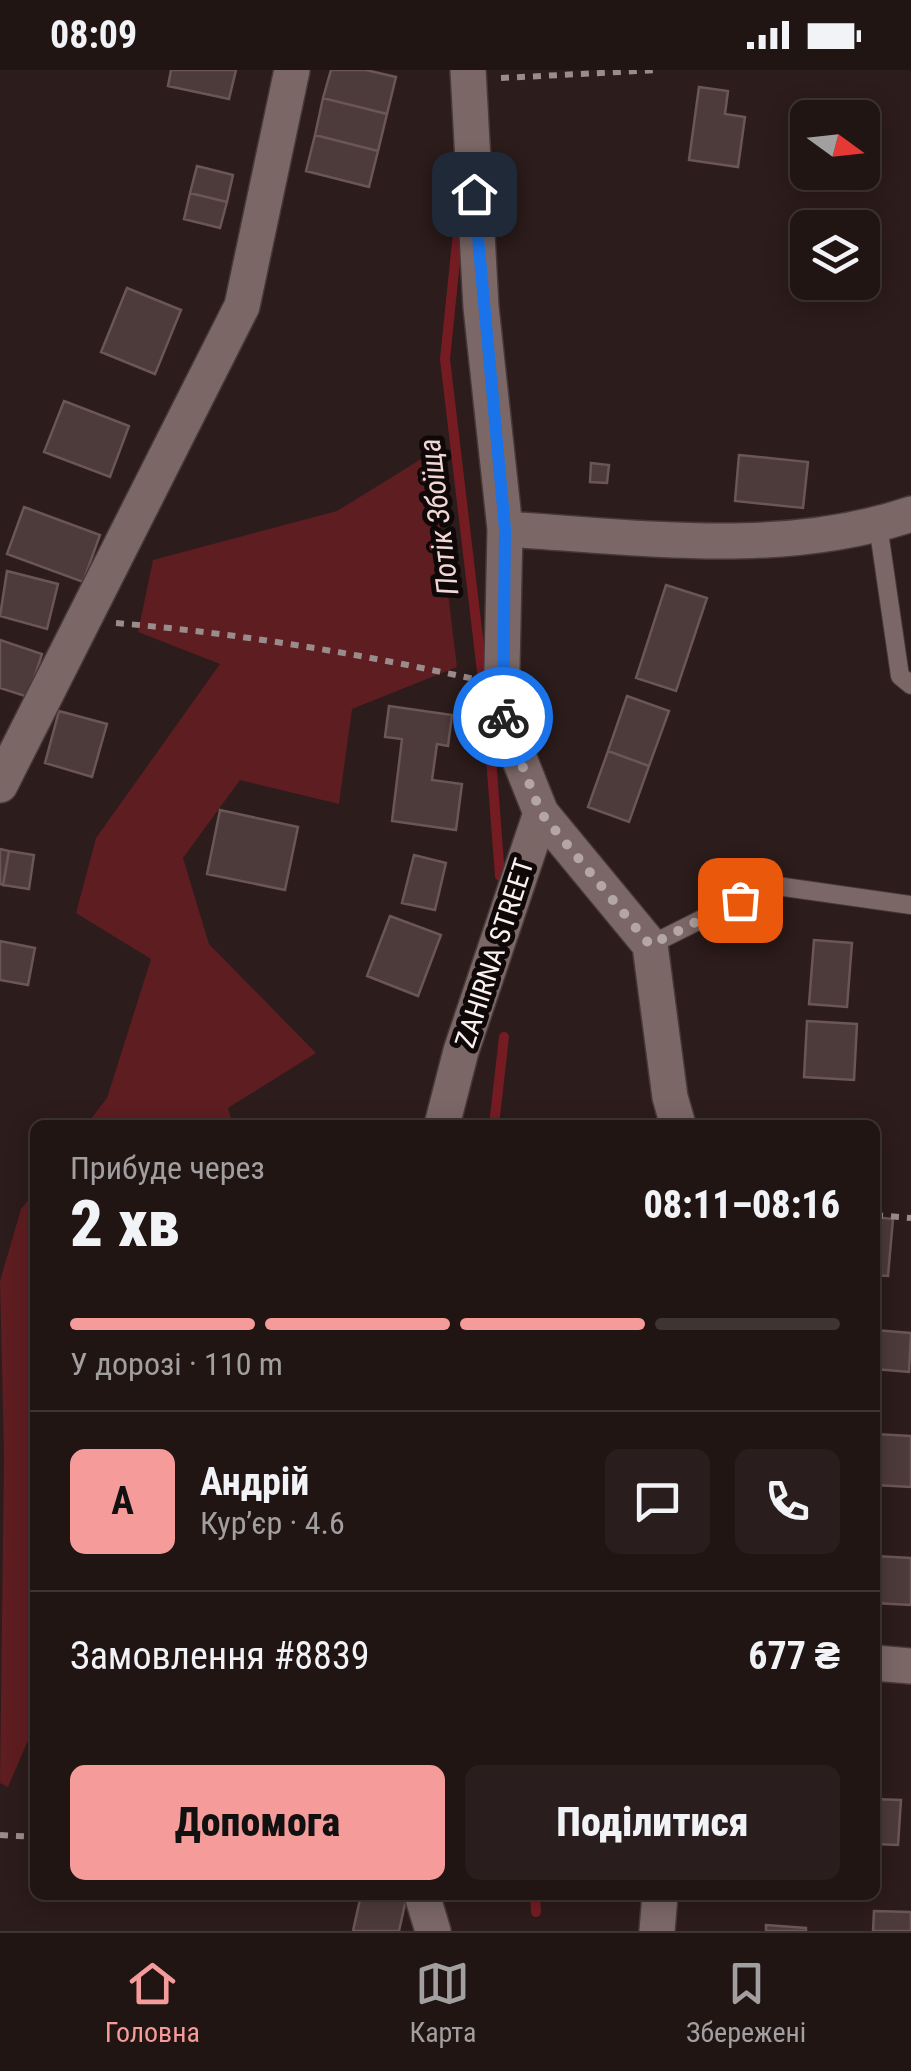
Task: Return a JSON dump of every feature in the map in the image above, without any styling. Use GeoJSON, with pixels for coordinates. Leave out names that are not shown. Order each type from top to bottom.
{"type":"FeatureCollection","features":[{"type":"Feature","properties":{"kind":"street"},"geometry":{"type":"LineString","coordinates":[[0,785],[242,306],[292,70]]}},
{"type":"Feature","properties":{"kind":"street"},"geometry":{"type":"LineString","coordinates":[[467,75],[481,307],[505,529],[501,712],[541,813],[650,945],[670,1097],[677,1120]]}},
{"type":"Feature","properties":{"kind":"street"},"geometry":{"type":"LineString","coordinates":[[505,529],[738,543],[894,520]]}},
{"type":"Feature","properties":{"kind":"street","name":"ZAHIRNA STREET"},"geometry":{"type":"LineString","coordinates":[[443,1120],[461,1051],[541,813]]}},
{"type":"Feature","properties":{"kind":"street"},"geometry":{"type":"LineString","coordinates":[[880,1663],[911,1666]]}},
{"type":"Feature","properties":{"kind":"street"},"geometry":{"type":"LineString","coordinates":[[424,1900],[433,1931]]}},
{"type":"Feature","properties":{"kind":"street"},"geometry":{"type":"LineString","coordinates":[[657,1931],[660,1900]]}},
{"type":"Feature","properties":{"kind":"lane"},"geometry":{"type":"LineString","coordinates":[[894,520],[907,680]]}},
{"type":"Feature","properties":{"kind":"lane"},"geometry":{"type":"LineString","coordinates":[[650,945],[770,885],[911,905]]}},
{"type":"Feature","properties":{"kind":"path"},"geometry":{"type":"LineString","coordinates":[[467,75],[660,70]]}},
{"type":"Feature","properties":{"kind":"path"},"geometry":{"type":"LineString","coordinates":[[146,626],[355,654],[502,686]]}},
{"type":"Feature","properties":{"kind":"path"},"geometry":{"type":"LineString","coordinates":[[880,1215],[911,1218]]}},
{"type":"Feature","properties":{"kind":"path"},"geometry":{"type":"LineString","coordinates":[[0,1835],[30,1837]]}},
{"type":"Feature","properties":{"kind":"shaded area"},"geometry":{"type":"Polygon","coordinates":[[[431,453],[457,667],[352,709],[339,804],[240,780],[183,858],[209,944],[316,1053],[228,1108],[232,1120],[90,1120],[107,1098],[151,959],[76,913],[96,838],[220,664],[138,632],[153,560],[337,511],[431,453]]]}},
{"type":"Feature","properties":{"kind":"shaded area"},"geometry":{"type":"Polygon","coordinates":[[[30,1198],[30,1736],[8,1787],[0,1783],[4,1455],[0,1281],[21,1209],[30,1198]]]}},
{"type":"Feature","properties":{"kind":"building"},"geometry":{"type":"Polygon","coordinates":[[[171,70],[236,70],[229,99],[168,86],[171,70]]]}},
{"type":"Feature","properties":{"kind":"building"},"geometry":{"type":"Polygon","coordinates":[[[331,70],[366,70],[396,77],[387,114],[323,98],[331,70]]]}},
{"type":"Feature","properties":{"kind":"building"},"geometry":{"type":"Polygon","coordinates":[[[699,87],[728,91],[725,114],[745,117],[738,167],[689,160],[699,87]]]}},
{"type":"Feature","properties":{"kind":"building"},"geometry":{"type":"Polygon","coordinates":[[[323,98],[387,114],[378,151],[315,135],[323,98]]]}},
{"type":"Feature","properties":{"kind":"building"},"geometry":{"type":"Polygon","coordinates":[[[315,135],[378,151],[369,187],[306,171],[315,135]]]}},
{"type":"Feature","properties":{"kind":"building"},"geometry":{"type":"Polygon","coordinates":[[[197,166],[233,175],[227,202],[190,193],[197,166]]]}},
{"type":"Feature","properties":{"kind":"building"},"geometry":{"type":"Polygon","coordinates":[[[190,193],[227,202],[220,228],[184,219],[190,193]]]}},
{"type":"Feature","properties":{"kind":"building"},"geometry":{"type":"Polygon","coordinates":[[[127,288],[181,310],[155,374],[101,352],[127,288]]]}},
{"type":"Feature","properties":{"kind":"building"},"geometry":{"type":"Polygon","coordinates":[[[64,401],[129,426],[110,477],[44,452],[64,401]]]}},
{"type":"Feature","properties":{"kind":"building"},"geometry":{"type":"Polygon","coordinates":[[[739,455],[808,462],[803,508],[735,501],[739,455]]]}},
{"type":"Feature","properties":{"kind":"building"},"geometry":{"type":"Polygon","coordinates":[[[591,463],[609,465],[607,483],[590,482],[591,463]]]}},
{"type":"Feature","properties":{"kind":"building"},"geometry":{"type":"Polygon","coordinates":[[[24,507],[100,535],[83,582],[7,554],[24,507]]]}},
{"type":"Feature","properties":{"kind":"building"},"geometry":{"type":"Polygon","coordinates":[[[7,571],[58,584],[47,629],[0,616],[7,571]]]}},
{"type":"Feature","properties":{"kind":"building"},"geometry":{"type":"Polygon","coordinates":[[[666,585],[707,598],[676,691],[636,678],[666,585]]]}},
{"type":"Feature","properties":{"kind":"building"},"geometry":{"type":"Polygon","coordinates":[[[0,640],[42,654],[28,697],[0,688],[0,640]]]}},
{"type":"Feature","properties":{"kind":"building"},"geometry":{"type":"Polygon","coordinates":[[[627,696],[669,711],[649,766],[608,751],[627,696]]]}},
{"type":"Feature","properties":{"kind":"building"},"geometry":{"type":"Polygon","coordinates":[[[389,706],[452,715],[448,746],[437,744],[432,780],[462,784],[456,830],[392,821],[402,739],[385,737],[389,706]]]}},
{"type":"Feature","properties":{"kind":"building"},"geometry":{"type":"Polygon","coordinates":[[[59,711],[107,724],[92,777],[45,763],[59,711]]]}},
{"type":"Feature","properties":{"kind":"building"},"geometry":{"type":"Polygon","coordinates":[[[608,751],[649,766],[629,822],[588,807],[608,751]]]}},
{"type":"Feature","properties":{"kind":"building"},"geometry":{"type":"Polygon","coordinates":[[[220,810],[298,827],[285,890],[207,874],[220,810]]]}},
{"type":"Feature","properties":{"kind":"building"},"geometry":{"type":"Polygon","coordinates":[[[0,849],[9,851],[3,885],[0,884],[0,849]]]}},
{"type":"Feature","properties":{"kind":"building"},"geometry":{"type":"Polygon","coordinates":[[[9,851],[34,855],[29,889],[3,885],[9,851]]]}},
{"type":"Feature","properties":{"kind":"building"},"geometry":{"type":"Polygon","coordinates":[[[414,855],[446,863],[435,910],[402,903],[414,855]]]}},
{"type":"Feature","properties":{"kind":"building"},"geometry":{"type":"Polygon","coordinates":[[[390,916],[441,935],[418,996],[367,976],[390,916]]]}},
{"type":"Feature","properties":{"kind":"building"},"geometry":{"type":"Polygon","coordinates":[[[814,940],[852,943],[847,1007],[809,1004],[814,940]]]}},
{"type":"Feature","properties":{"kind":"building"},"geometry":{"type":"Polygon","coordinates":[[[0,941],[35,948],[28,985],[0,980],[0,941]]]}},
{"type":"Feature","properties":{"kind":"building"},"geometry":{"type":"Polygon","coordinates":[[[807,1021],[857,1024],[854,1080],[804,1077],[807,1021]]]}},
{"type":"Feature","properties":{"kind":"building"},"geometry":{"type":"Polygon","coordinates":[[[880,1218],[893,1219],[888,1276],[880,1275],[880,1218]]]}},
{"type":"Feature","properties":{"kind":"building"},"geometry":{"type":"Polygon","coordinates":[[[880,1330],[911,1333],[909,1372],[880,1369],[880,1330]]]}},
{"type":"Feature","properties":{"kind":"building"},"geometry":{"type":"Polygon","coordinates":[[[880,1434],[911,1436],[911,1487],[880,1485],[880,1434]]]}},
{"type":"Feature","properties":{"kind":"building"},"geometry":{"type":"Polygon","coordinates":[[[880,1556],[911,1558],[911,1605],[880,1603],[880,1556]]]}},
{"type":"Feature","properties":{"kind":"building"},"geometry":{"type":"Polygon","coordinates":[[[880,1799],[901,1800],[898,1845],[880,1844],[880,1799]]]}},
{"type":"Feature","properties":{"kind":"building"},"geometry":{"type":"Polygon","coordinates":[[[360,1900],[406,1900],[399,1931],[353,1931],[360,1900]]]}},
{"type":"Feature","properties":{"kind":"building"},"geometry":{"type":"Polygon","coordinates":[[[874,1911],[911,1912],[911,1931],[873,1931],[874,1911]]]}},
{"type":"Feature","properties":{"kind":"building"},"geometry":{"type":"Polygon","coordinates":[[[766,1925],[806,1928],[806,1931],[766,1931],[766,1925]]]}},
{"type":"Feature","properties":{"kind":"waterway","name":"Потік Збоїща"},"geometry":{"type":"LineString","coordinates":[[461,203],[445,359],[485,697]]}},
{"type":"Feature","properties":{"kind":"waterway","name":"Потік Збоїща"},"geometry":{"type":"LineString","coordinates":[[488,719],[500,876]]}},
{"type":"Feature","properties":{"kind":"waterway","name":"Потік Збоїща"},"geometry":{"type":"LineString","coordinates":[[495,1120],[504,1037]]}},
{"type":"Feature","properties":{"kind":"waterway","name":"Потік Збоїща"},"geometry":{"type":"LineString","coordinates":[[535,1900],[536,1912]]}},
{"type":"Feature","properties":{"kind":"way so far"},"geometry":{"type":"LineString","coordinates":[[503,717],[541,813],[650,945],[740,900]]}},
{"type":"Feature","properties":{"kind":"route"},"geometry":{"type":"LineString","coordinates":[[474,194],[481,307],[505,529],[503,717]]}}]}
